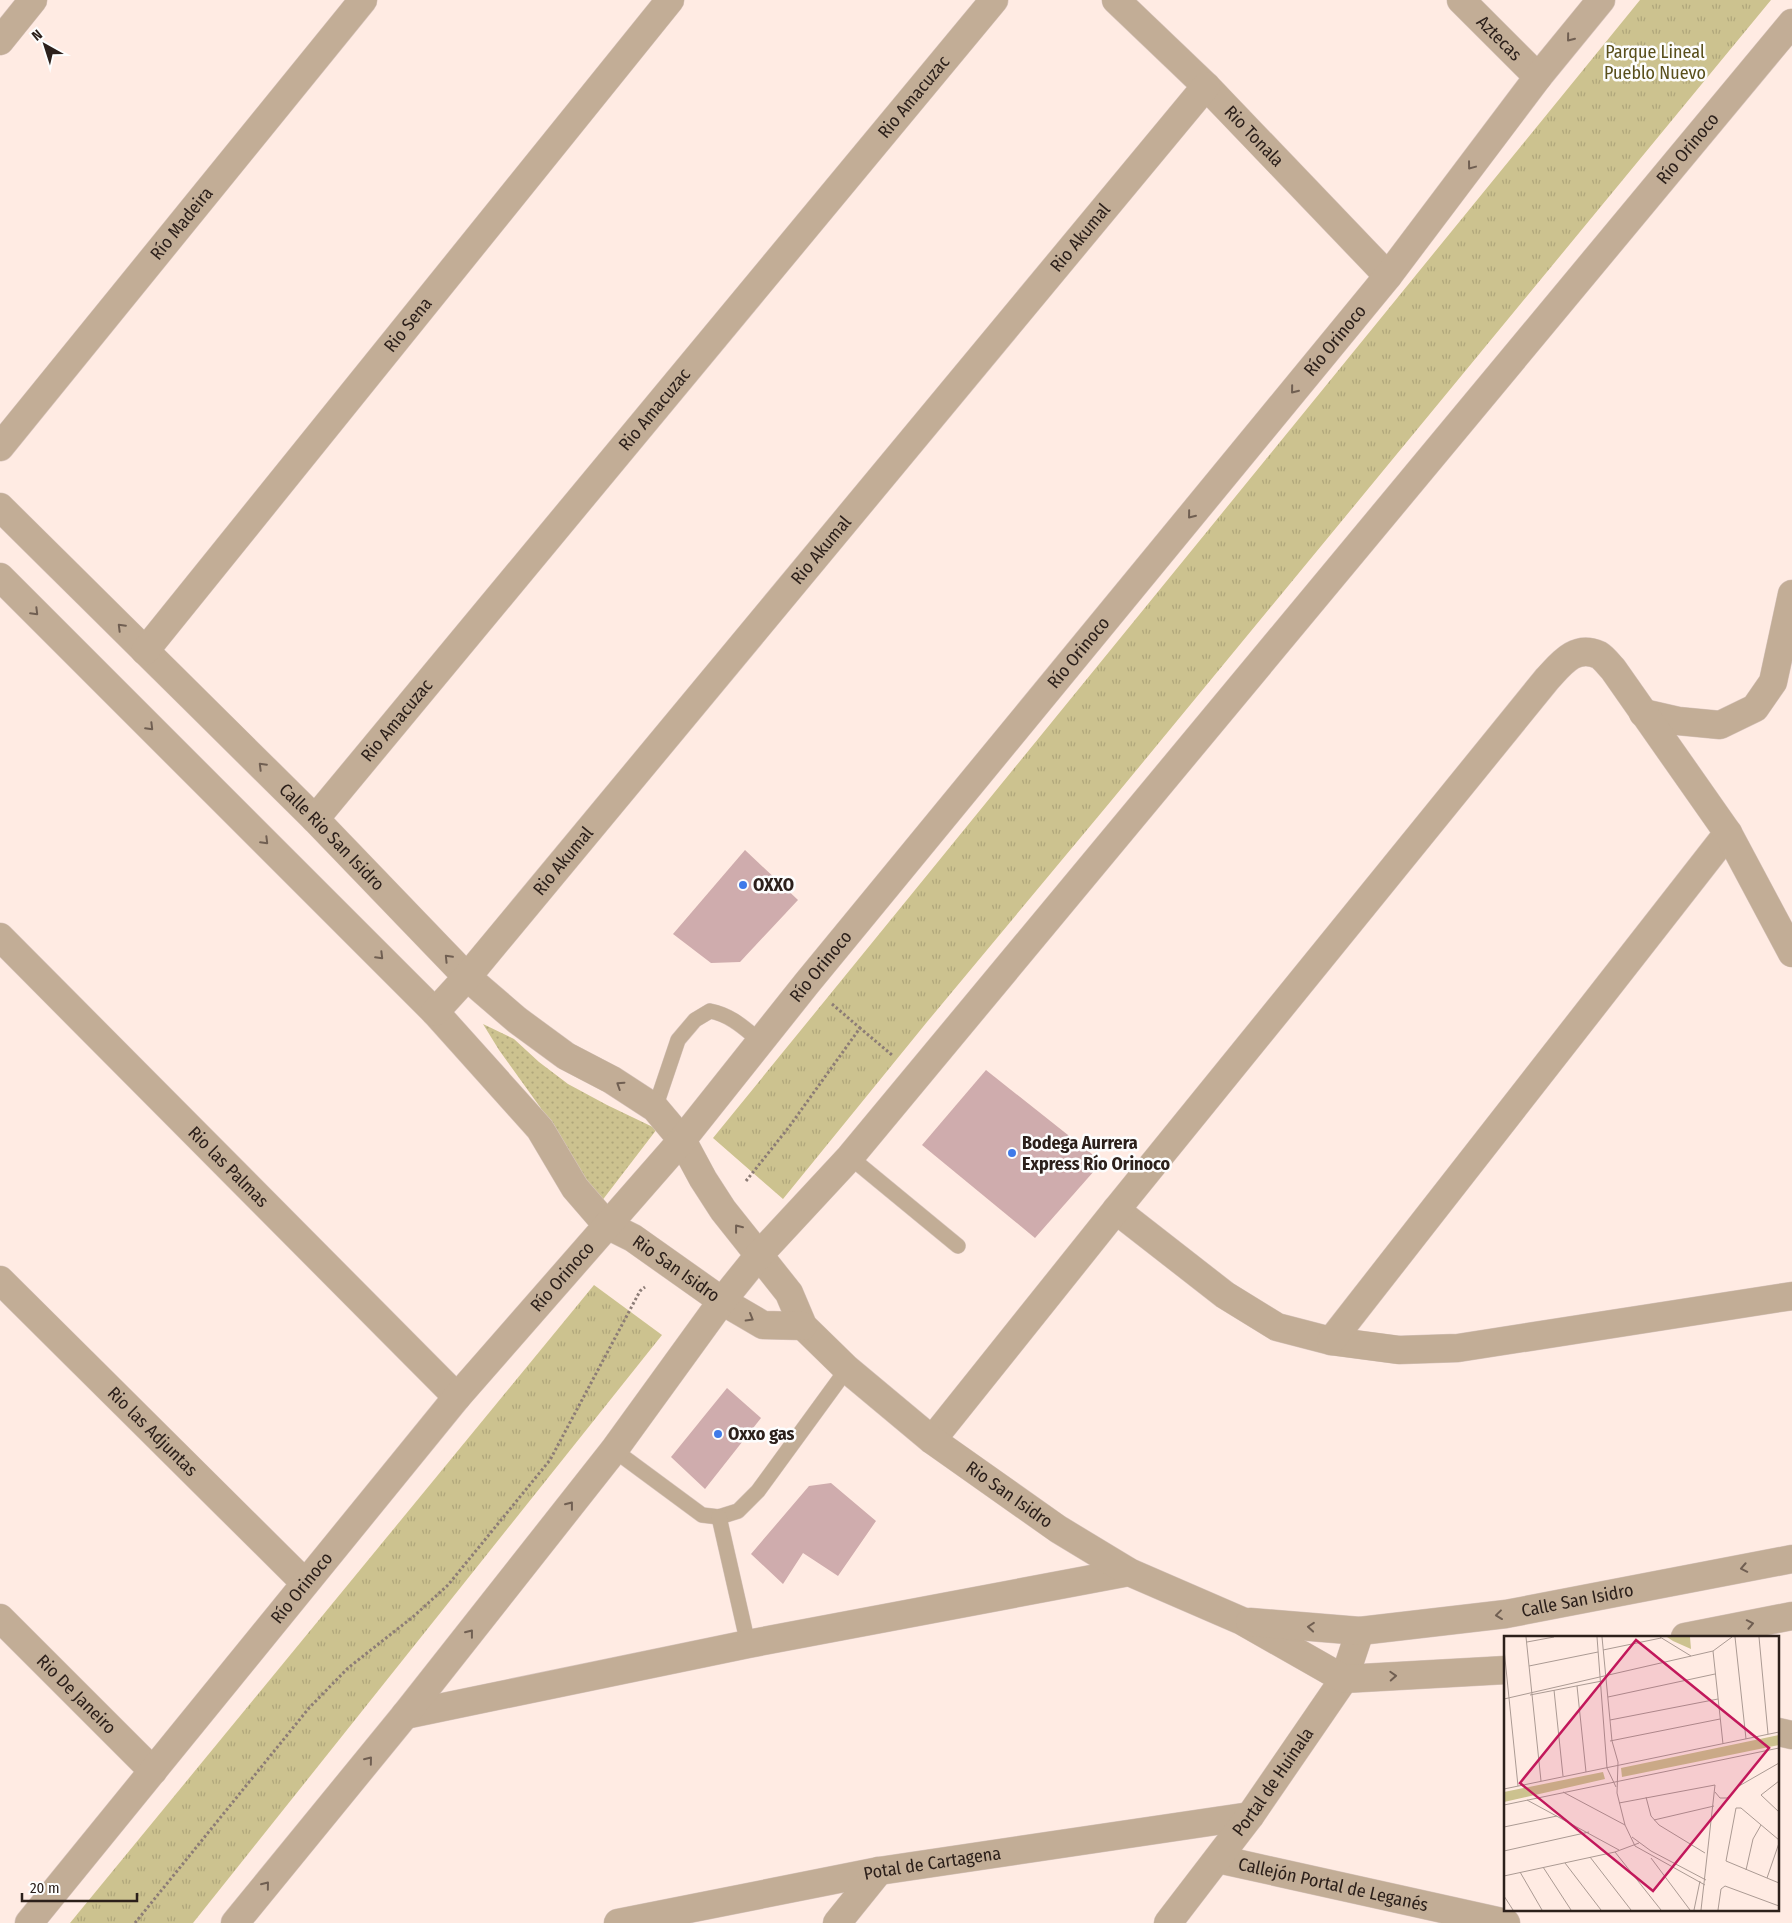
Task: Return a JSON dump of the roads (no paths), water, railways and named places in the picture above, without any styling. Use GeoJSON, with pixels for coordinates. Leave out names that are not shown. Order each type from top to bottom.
{"type":"FeatureCollection","features":[{"type":"Feature","properties":{"kind":"street"},"geometry":{"type":"LineString","coordinates":[[0,41],[34,0]]}},
{"type":"Feature","properties":{"kind":"street","name":"Río Madeira"},"geometry":{"type":"LineString","coordinates":[[0,448],[363,0]]}},
{"type":"Feature","properties":{"kind":"street","name":"Rio Sena"},"geometry":{"type":"LineString","coordinates":[[145,650],[670,0]]}},
{"type":"Feature","properties":{"kind":"street","name":"Rio Amacuzac"},"geometry":{"type":"LineString","coordinates":[[315,819],[994,0]]}},
{"type":"Feature","properties":{"kind":"street","name":"Rio Tonala"},"geometry":{"type":"LineString","coordinates":[[1116,0],[1206,86],[1388,276]]}},
{"type":"Feature","properties":{"kind":"street","name":"Aztecas"},"geometry":{"type":"LineString","coordinates":[[1461,0],[1538,77]]}},
{"type":"Feature","properties":{"kind":"street","name":"Río Orinoco"},"geometry":{"type":"LineString","coordinates":[[29,1923],[457,1397],[682,1140],[760,1041],[1388,276],[1538,77],[1601,0]]}},
{"type":"Feature","properties":{"kind":"street","name":"Río Orinoco"},"geometry":{"type":"LineString","coordinates":[[235,1923],[405,1715],[614,1450],[722,1301],[759,1255],[850,1157],[1792,23]]}},
{"type":"Feature","properties":{"kind":"street","name":"Rio Akumal"},"geometry":{"type":"LineString","coordinates":[[435,1012],[467,977],[1206,86]]}},
{"type":"Feature","properties":{"kind":"street","name":"Calle Rio San Isidro"},"geometry":{"type":"LineString","coordinates":[[4,521],[145,650],[315,819],[467,977],[517,1020],[566,1056],[612,1080],[655,1108],[682,1140]]}},
{"type":"Feature","properties":{"kind":"street"},"geometry":{"type":"LineString","coordinates":[[0,578],[435,1012],[540,1128],[574,1188],[607,1225]]}},
{"type":"Feature","properties":{"kind":"street"},"geometry":{"type":"LineString","coordinates":[[1643,713],[1678,721],[1720,725],[1755,708],[1773,682],[1792,594]]}},
{"type":"Feature","properties":{"kind":"street"},"geometry":{"type":"LineString","coordinates":[[932,1440],[1546,679],[1568,656],[1582,651],[1599,655],[1613,669],[1728,834],[1792,953]]}},
{"type":"Feature","properties":{"kind":"street"},"geometry":{"type":"LineString","coordinates":[[1331,1341],[1728,834]]}},
{"type":"Feature","properties":{"kind":"street","name":"Rio las Palmas"},"geometry":{"type":"LineString","coordinates":[[0,937],[457,1397]]}},
{"type":"Feature","properties":{"kind":"street","name":"Rio San Isidro"},"geometry":{"type":"LineString","coordinates":[[682,1140],[703,1179],[723,1210],[789,1293],[802,1326],[847,1369],[932,1440],[1058,1529],[1129,1572],[1242,1621],[1344,1679]]}},
{"type":"Feature","properties":{"kind":"street"},"geometry":{"type":"LineString","coordinates":[[1116,1210],[1225,1295],[1277,1328],[1331,1341],[1399,1350],[1458,1348],[1792,1296]]}},
{"type":"Feature","properties":{"kind":"street","name":"Rio San Isidro"},"geometry":{"type":"LineString","coordinates":[[607,1225],[633,1238],[722,1301],[763,1325],[802,1326]]}},
{"type":"Feature","properties":{"kind":"street","name":"Rio las Adjuntas"},"geometry":{"type":"LineString","coordinates":[[0,1280],[305,1584]]}},
{"type":"Feature","properties":{"kind":"street","name":"Calle San Isidro"},"geometry":{"type":"LineString","coordinates":[[1360,1631],[1506,1614],[1792,1559]]}},
{"type":"Feature","properties":{"kind":"street"},"geometry":{"type":"LineString","coordinates":[[405,1715],[748,1644],[1129,1572]]}},
{"type":"Feature","properties":{"kind":"street"},"geometry":{"type":"LineString","coordinates":[[1690,1636],[1792,1616]]}},
{"type":"Feature","properties":{"kind":"street","name":"Rio De Janeiro"},"geometry":{"type":"LineString","coordinates":[[0,1618],[153,1771]]}},
{"type":"Feature","properties":{"kind":"street","name":"Rio San Isidro"},"geometry":{"type":"LineString","coordinates":[[1242,1621],[1360,1631]]}},
{"type":"Feature","properties":{"kind":"street","name":"Portal de Huinala"},"geometry":{"type":"LineString","coordinates":[[1168,1923],[1250,1816],[1344,1679],[1360,1631]]}},
{"type":"Feature","properties":{"kind":"street"},"geometry":{"type":"LineString","coordinates":[[1344,1679],[1504,1670]]}},
{"type":"Feature","properties":{"kind":"street","name":"Potal de Cartagena"},"geometry":{"type":"LineString","coordinates":[[618,1923],[879,1871],[1250,1816]]}},
{"type":"Feature","properties":{"kind":"street","name":"Callejón Portal de Leganés"},"geometry":{"type":"LineString","coordinates":[[1218,1859],[1506,1923]]}},
{"type":"Feature","properties":{"kind":"street"},"geometry":{"type":"LineString","coordinates":[[837,1923],[879,1871]]}},
{"type":"Feature","properties":{"kind":"lane"},"geometry":{"type":"LineString","coordinates":[[655,1108],[678,1040],[695,1020],[710,1011],[722,1014],[734,1020],[760,1041]]}},
{"type":"Feature","properties":{"kind":"lane"},"geometry":{"type":"LineString","coordinates":[[850,1157],[958,1246]]}},
{"type":"Feature","properties":{"kind":"lane"},"geometry":{"type":"LineString","coordinates":[[614,1450],[702,1515],[719,1518],[738,1511],[758,1491],[847,1369]]}},
{"type":"Feature","properties":{"kind":"lane"},"geometry":{"type":"LineString","coordinates":[[719,1518],[748,1644]]}},
{"type":"Feature","properties":{"kind":"place","name":"OXXO"},"geometry":{"type":"Point","coordinates":[743,885]}},
{"type":"Feature","properties":{"kind":"place","name":"Bodega Aurrera Express Río Orinoco"},"geometry":{"type":"Point","coordinates":[1012,1153]}},
{"type":"Feature","properties":{"kind":"place","name":"Oxxo gas"},"geometry":{"type":"Point","coordinates":[718,1434]}},
{"type":"Feature","properties":{"kind":"park label","name":"Parque Lineal Pueblo Nuevo"},"geometry":{"type":"Point","coordinates":[1655,62]}}]}
